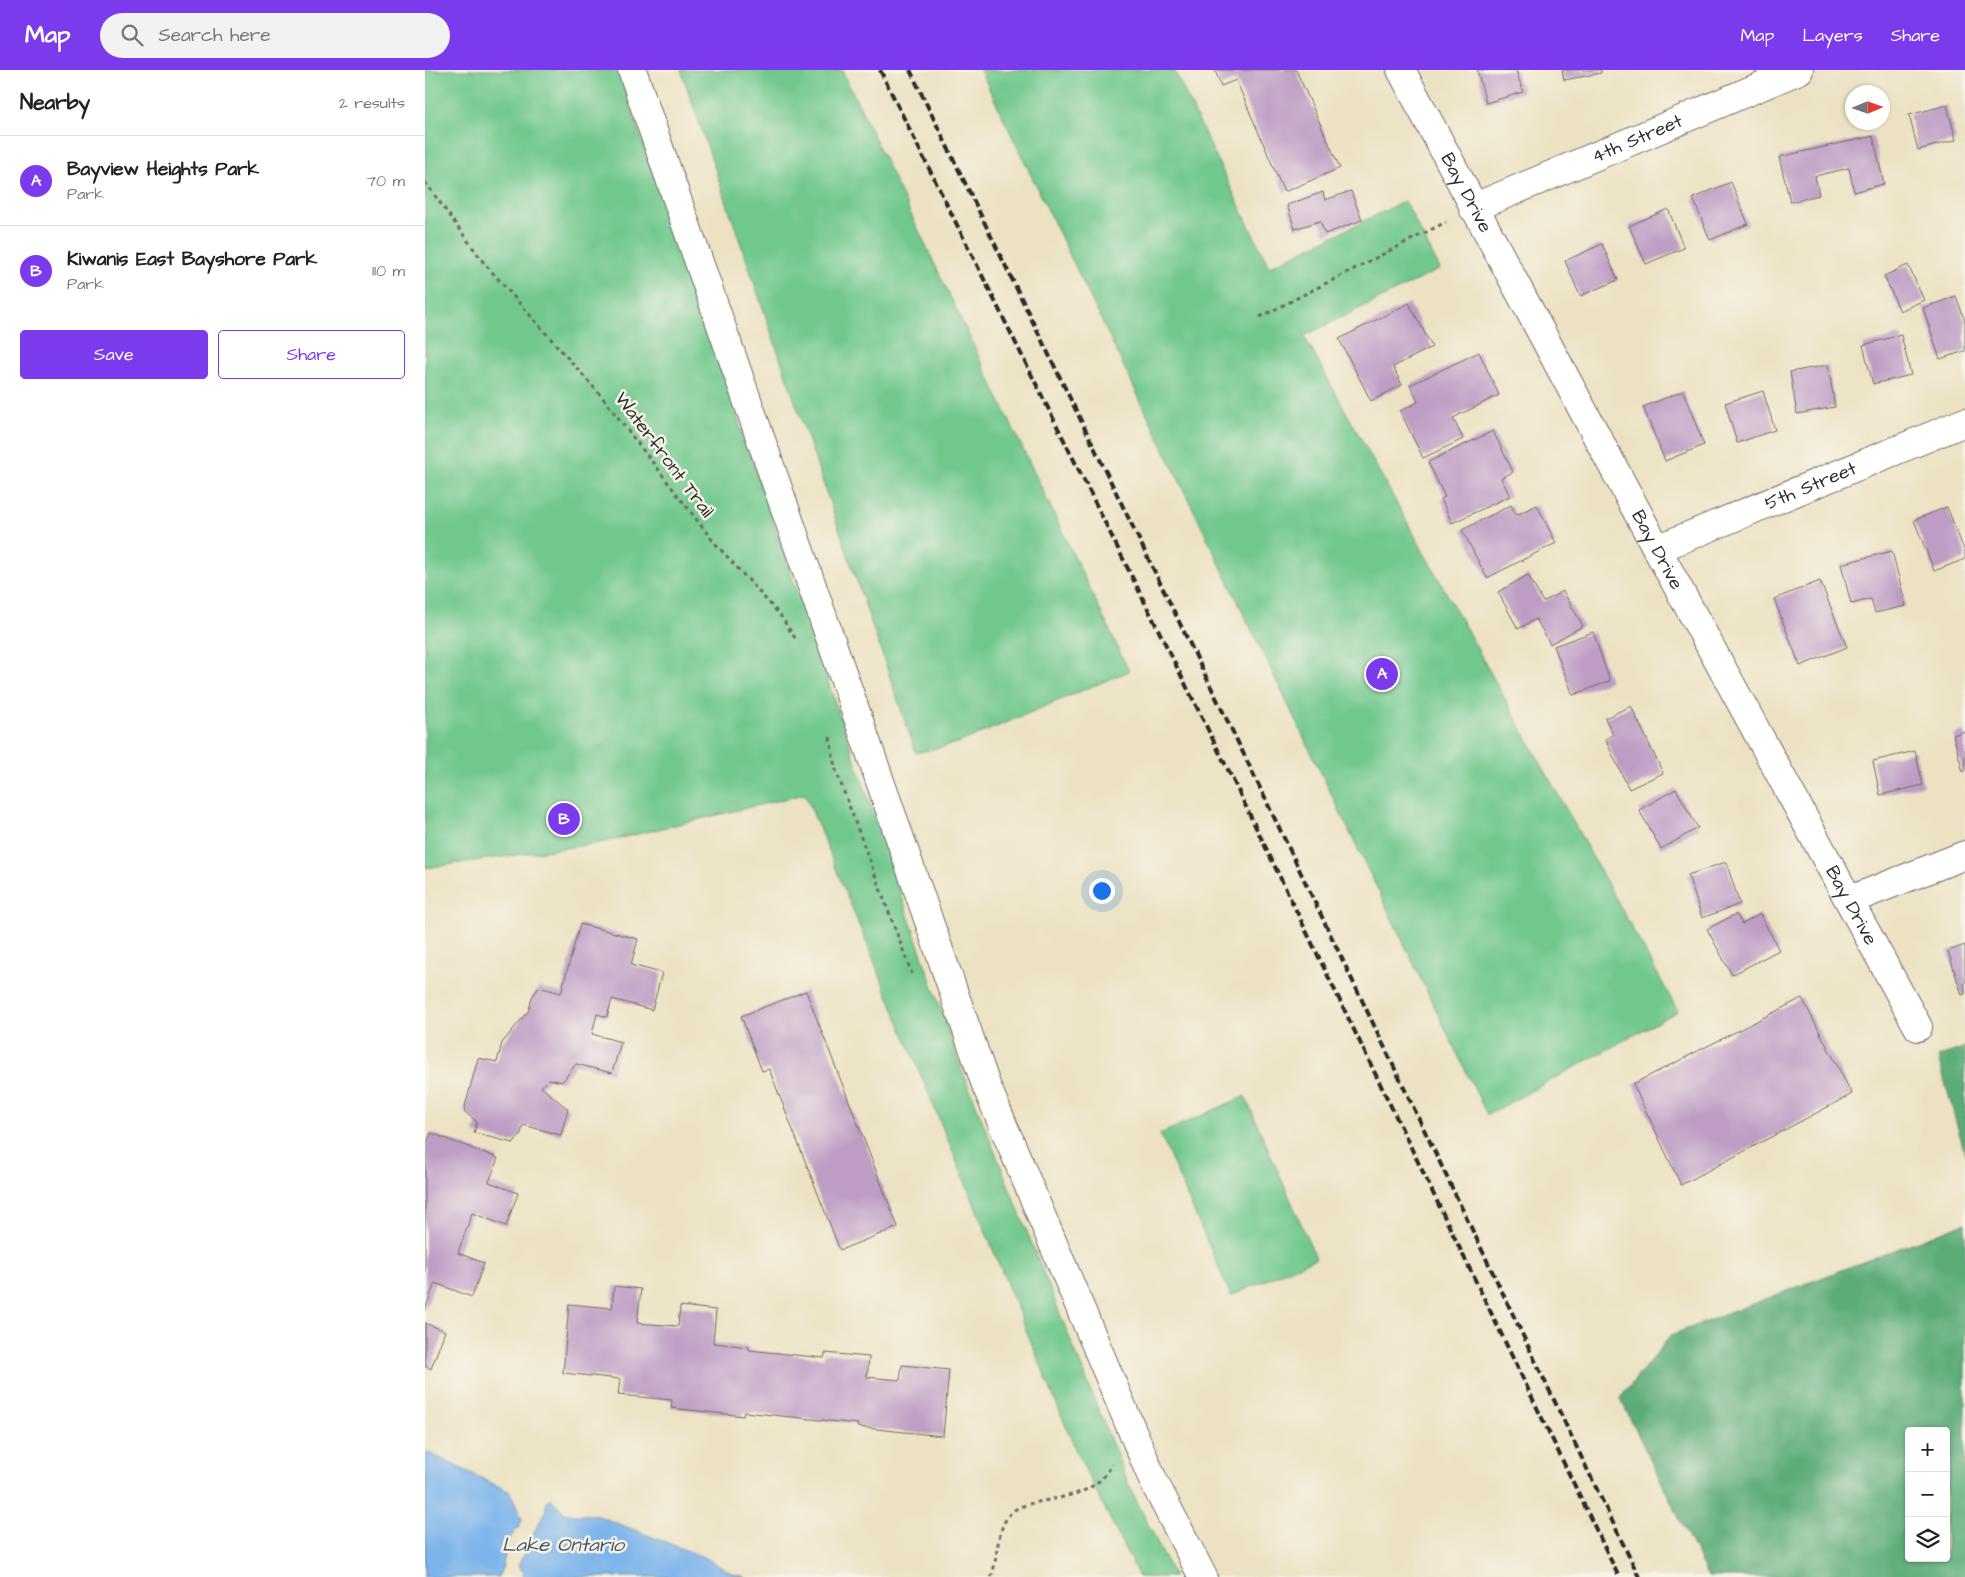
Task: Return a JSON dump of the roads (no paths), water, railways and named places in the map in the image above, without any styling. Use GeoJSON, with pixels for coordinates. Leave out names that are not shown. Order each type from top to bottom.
{"type":"FeatureCollection","features":[{"type":"Feature","properties":{"kind":"street"},"geometry":{"type":"LineString","coordinates":[[633,70],[986,1085],[1153,1480],[1203,1577]]}},
{"type":"Feature","properties":{"kind":"street","name":"Bay Drive"},"geometry":{"type":"LineString","coordinates":[[1401,70],[1657,550],[1918,1027]]}},
{"type":"Feature","properties":{"kind":"street","name":"4th Street"},"geometry":{"type":"LineString","coordinates":[[1473,208],[1799,70]]}},
{"type":"Feature","properties":{"kind":"street","name":"5th Street"},"geometry":{"type":"LineString","coordinates":[[1657,550],[1965,422]]}},
{"type":"Feature","properties":{"kind":"street"},"geometry":{"type":"LineString","coordinates":[[1850,900],[1965,855]]}},
{"type":"Feature","properties":{"kind":"water","name":"Lake Ontario"},"geometry":{"type":"Polygon","coordinates":[[[425,1451],[510,1492],[522,1519],[519,1528],[516,1529],[507,1543],[503,1566],[498,1577],[425,1577],[425,1451]]]}},
{"type":"Feature","properties":{"kind":"water","name":"Lake Ontario"},"geometry":{"type":"Polygon","coordinates":[[[550,1498],[565,1513],[596,1515],[706,1558],[731,1573],[746,1577],[523,1577],[524,1572],[518,1567],[527,1544],[545,1513],[547,1501],[550,1498]]]}},
{"type":"Feature","properties":{"kind":"railway"},"geometry":{"type":"LineString","coordinates":[[880,70],[1232,778],[1619,1577]]}},
{"type":"Feature","properties":{"kind":"railway"},"geometry":{"type":"LineString","coordinates":[[910,70],[1248,763],[1639,1577]]}},
{"type":"Feature","properties":{"kind":"place","name":"Bayview Heights Park"},"geometry":{"type":"Point","coordinates":[1382,674]}},
{"type":"Feature","properties":{"kind":"place","name":"Kiwanis East Bayshore Park"},"geometry":{"type":"Point","coordinates":[564,819]}}]}
